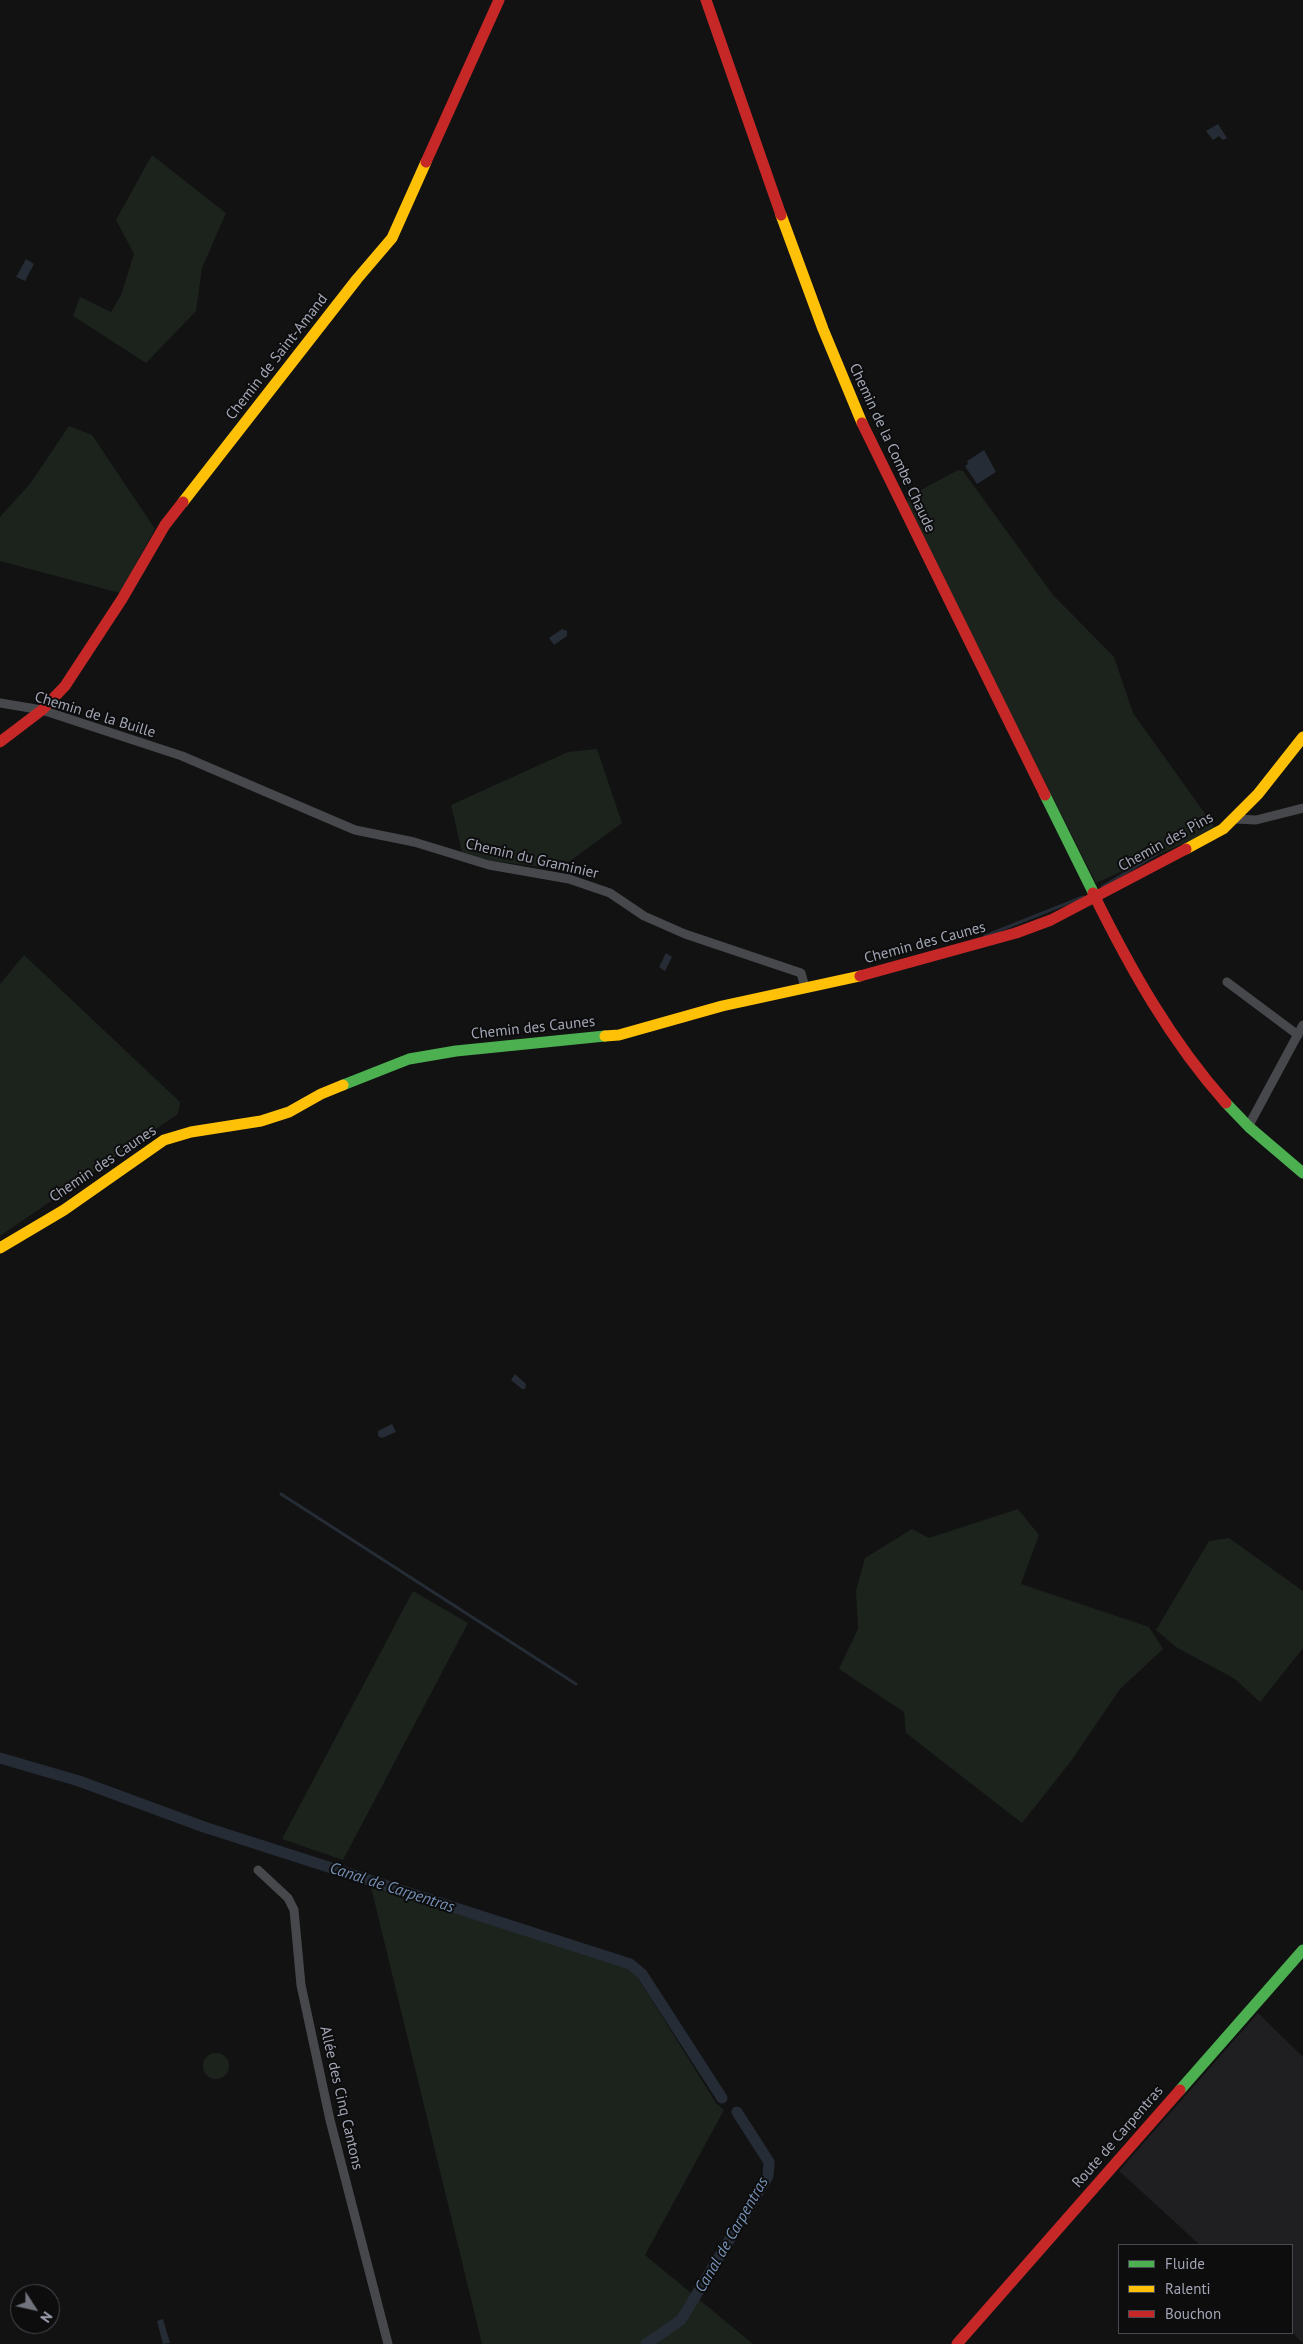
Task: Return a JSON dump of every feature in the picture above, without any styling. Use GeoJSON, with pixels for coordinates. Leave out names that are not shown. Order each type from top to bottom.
{"type":"FeatureCollection","features":[{"type":"Feature","properties":{"kind":"street","name":"Chemin de Saint-Amand"},"geometry":{"type":"LineString","coordinates":[[0,742],[42,710],[65,686],[122,599],[165,525],[392,238],[499,0]]}},
{"type":"Feature","properties":{"kind":"street","name":"Chemin de la Combe Chaude"},"geometry":{"type":"LineString","coordinates":[[706,0],[806,289],[836,366],[868,437],[1094,894],[1154,1009],[1178,1045],[1233,1111],[1303,1173]]}},
{"type":"Feature","properties":{"kind":"street","name":"Chemin de la Buille"},"geometry":{"type":"LineString","coordinates":[[0,703],[42,710],[182,756]]}},
{"type":"Feature","properties":{"kind":"street","name":"Chemin des Pins"},"geometry":{"type":"LineString","coordinates":[[1094,894],[1205,840],[1235,819],[1258,794],[1303,737]]}},
{"type":"Feature","properties":{"kind":"street","name":"Chemin du Graminier"},"geometry":{"type":"LineString","coordinates":[[182,756],[355,830],[414,842],[489,865],[562,877],[610,893],[644,916],[685,934],[801,973],[805,987]]}},
{"type":"Feature","properties":{"kind":"street"},"geometry":{"type":"LineString","coordinates":[[1235,819],[1256,820],[1303,808]]}},
{"type":"Feature","properties":{"kind":"street","name":"Chemin des Caunes"},"geometry":{"type":"LineString","coordinates":[[0,1248],[64,1210],[164,1140],[191,1132],[261,1121],[289,1112],[321,1094],[409,1059],[456,1051],[619,1035],[722,1006],[805,987],[842,981],[998,939],[1051,920],[1094,894]]}},
{"type":"Feature","properties":{"kind":"street"},"geometry":{"type":"LineString","coordinates":[[1227,982],[1298,1035]]}},
{"type":"Feature","properties":{"kind":"street"},"geometry":{"type":"LineString","coordinates":[[1249,1125],[1303,1025]]}},
{"type":"Feature","properties":{"kind":"street","name":"Allée des Cinq Cantons"},"geometry":{"type":"LineString","coordinates":[[258,1870],[288,1898],[294,1910],[301,1986],[330,2120],[388,2344]]}},
{"type":"Feature","properties":{"kind":"street","name":"Route de Carpentras"},"geometry":{"type":"LineString","coordinates":[[957,2344],[1303,1950]]}},
{"type":"Feature","properties":{"kind":"shaded area"},"geometry":{"type":"Polygon","coordinates":[[[1218,124],[1227,138],[1223,140],[1219,136],[1213,140],[1206,131],[1218,124]]]}},
{"type":"Feature","properties":{"kind":"shaded area"},"geometry":{"type":"Polygon","coordinates":[[[152,155],[226,213],[202,268],[196,311],[146,363],[73,316],[80,297],[111,312],[121,295],[134,254],[116,220],[152,155]]]}},
{"type":"Feature","properties":{"kind":"shaded area"},"geometry":{"type":"Polygon","coordinates":[[[26,259],[34,264],[25,281],[16,277],[26,259]]]}},
{"type":"Feature","properties":{"kind":"shaded area"},"geometry":{"type":"Polygon","coordinates":[[[69,426],[92,435],[155,529],[120,593],[0,561],[0,517],[30,484],[69,426]]]}},
{"type":"Feature","properties":{"kind":"shaded area"},"geometry":{"type":"Polygon","coordinates":[[[984,450],[996,472],[977,484],[965,466],[968,464],[967,461],[984,450]]]}},
{"type":"Feature","properties":{"kind":"shaded area"},"geometry":{"type":"Polygon","coordinates":[[[958,470],[963,471],[1053,595],[1114,657],[1133,713],[1216,829],[1096,883],[907,508],[908,497],[958,470]]]}},
{"type":"Feature","properties":{"kind":"shaded area"},"geometry":{"type":"Polygon","coordinates":[[[562,629],[567,631],[567,636],[554,645],[549,638],[562,629]]]}},
{"type":"Feature","properties":{"kind":"shaded area"},"geometry":{"type":"Polygon","coordinates":[[[597,749],[622,823],[559,869],[492,861],[462,852],[451,805],[568,752],[597,749]]]}},
{"type":"Feature","properties":{"kind":"shaded area"},"geometry":{"type":"Polygon","coordinates":[[[666,953],[672,957],[665,971],[659,967],[666,953]]]}},
{"type":"Feature","properties":{"kind":"shaded area"},"geometry":{"type":"Polygon","coordinates":[[[24,955],[180,1102],[178,1114],[0,1236],[0,984],[24,955]]]}},
{"type":"Feature","properties":{"kind":"shaded area"},"geometry":{"type":"Polygon","coordinates":[[[515,1374],[526,1384],[525,1389],[522,1389],[511,1380],[515,1374]]]}},
{"type":"Feature","properties":{"kind":"shaded area"},"geometry":{"type":"Polygon","coordinates":[[[392,1424],[396,1432],[382,1438],[378,1436],[378,1431],[392,1424]]]}},
{"type":"Feature","properties":{"kind":"shaded area"},"geometry":{"type":"Polygon","coordinates":[[[1018,1509],[1039,1535],[1021,1584],[1149,1627],[1163,1649],[1120,1689],[1071,1761],[1022,1823],[906,1733],[904,1712],[839,1669],[858,1629],[856,1591],[865,1558],[912,1529],[929,1538],[1018,1509]]]}},
{"type":"Feature","properties":{"kind":"shaded area"},"geometry":{"type":"Polygon","coordinates":[[[1229,1538],[1303,1591],[1303,1648],[1260,1702],[1235,1679],[1176,1647],[1156,1630],[1209,1541],[1229,1538]]]}},
{"type":"Feature","properties":{"kind":"shaded area"},"geometry":{"type":"Polygon","coordinates":[[[413,1591],[468,1623],[343,1860],[282,1839],[413,1591]]]}},
{"type":"Feature","properties":{"kind":"shaded area"},"geometry":{"type":"Polygon","coordinates":[[[371,1887],[626,1966],[638,1978],[716,2103],[724,2110],[645,2255],[753,2344],[482,2344],[371,1887]]]}},
{"type":"Feature","properties":{"kind":"shaded area"},"geometry":{"type":"Polygon","coordinates":[[[1258,2013],[1303,2057],[1303,2344],[1293,2333],[1293,2244],[1199,2244],[1119,2171],[1258,2013]]]}},
{"type":"Feature","properties":{"kind":"shaded area"},"geometry":{"type":"Polygon","coordinates":[[[216,2053],[225,2057],[229,2066],[225,2075],[216,2079],[207,2075],[203,2066],[207,2057],[216,2053]]]}},
{"type":"Feature","properties":{"kind":"shaded area"},"geometry":{"type":"Polygon","coordinates":[[[163,2319],[170,2343],[163,2344],[157,2321],[163,2319]]]}},
{"type":"Feature","properties":{"kind":"waterway"},"geometry":{"type":"LineString","coordinates":[[1102,887],[1157,854]]}},
{"type":"Feature","properties":{"kind":"waterway"},"geometry":{"type":"LineString","coordinates":[[985,936],[1083,897]]}},
{"type":"Feature","properties":{"kind":"waterway"},"geometry":{"type":"LineString","coordinates":[[281,1494],[576,1684]]}},
{"type":"Feature","properties":{"kind":"waterway","name":"Canal de Carpentras"},"geometry":{"type":"LineString","coordinates":[[0,1758],[79,1781],[204,1827],[630,1964],[642,1974],[722,2098]]}},
{"type":"Feature","properties":{"kind":"waterway","name":"Canal de Carpentras"},"geometry":{"type":"LineString","coordinates":[[646,2344],[681,2320],[768,2176],[769,2162],[737,2112]]}},
{"type":"Feature","properties":{"kind":"traffic: fast"},"geometry":{"type":"LineString","coordinates":[[1045,795],[1093,892]]}},
{"type":"Feature","properties":{"kind":"traffic: fast"},"geometry":{"type":"LineString","coordinates":[[343,1085],[409,1059],[456,1051],[605,1036]]}},
{"type":"Feature","properties":{"kind":"traffic: fast"},"geometry":{"type":"LineString","coordinates":[[1226,1103],[1249,1127],[1303,1173]]}},
{"type":"Feature","properties":{"kind":"traffic: fast"},"geometry":{"type":"LineString","coordinates":[[1180,2090],[1303,1950]]}},
{"type":"Feature","properties":{"kind":"traffic: slow"},"geometry":{"type":"LineString","coordinates":[[183,502],[357,279],[392,238],[426,162]]}},
{"type":"Feature","properties":{"kind":"traffic: slow"},"geometry":{"type":"LineString","coordinates":[[781,215],[823,329],[862,423]]}},
{"type":"Feature","properties":{"kind":"traffic: slow"},"geometry":{"type":"LineString","coordinates":[[1186,849],[1223,829],[1258,794],[1303,737]]}},
{"type":"Feature","properties":{"kind":"traffic: slow"},"geometry":{"type":"LineString","coordinates":[[605,1036],[619,1035],[722,1006],[860,976]]}},
{"type":"Feature","properties":{"kind":"traffic: slow"},"geometry":{"type":"LineString","coordinates":[[0,1248],[64,1210],[164,1140],[191,1132],[261,1121],[289,1112],[321,1094],[343,1085]]}},
{"type":"Feature","properties":{"kind":"traffic: jam"},"geometry":{"type":"LineString","coordinates":[[426,162],[499,0]]}},
{"type":"Feature","properties":{"kind":"traffic: jam"},"geometry":{"type":"LineString","coordinates":[[706,0],[781,215]]}},
{"type":"Feature","properties":{"kind":"traffic: jam"},"geometry":{"type":"LineString","coordinates":[[862,423],[1045,795]]}},
{"type":"Feature","properties":{"kind":"traffic: jam"},"geometry":{"type":"LineString","coordinates":[[0,742],[42,710],[65,686],[122,599],[165,525],[183,502]]}},
{"type":"Feature","properties":{"kind":"traffic: jam"},"geometry":{"type":"LineString","coordinates":[[860,976],[1016,933],[1051,920],[1186,849]]}},
{"type":"Feature","properties":{"kind":"traffic: jam"},"geometry":{"type":"LineString","coordinates":[[1093,893],[1137,976],[1169,1029],[1226,1103]]}},
{"type":"Feature","properties":{"kind":"traffic: jam"},"geometry":{"type":"LineString","coordinates":[[957,2344],[1180,2090]]}}]}
